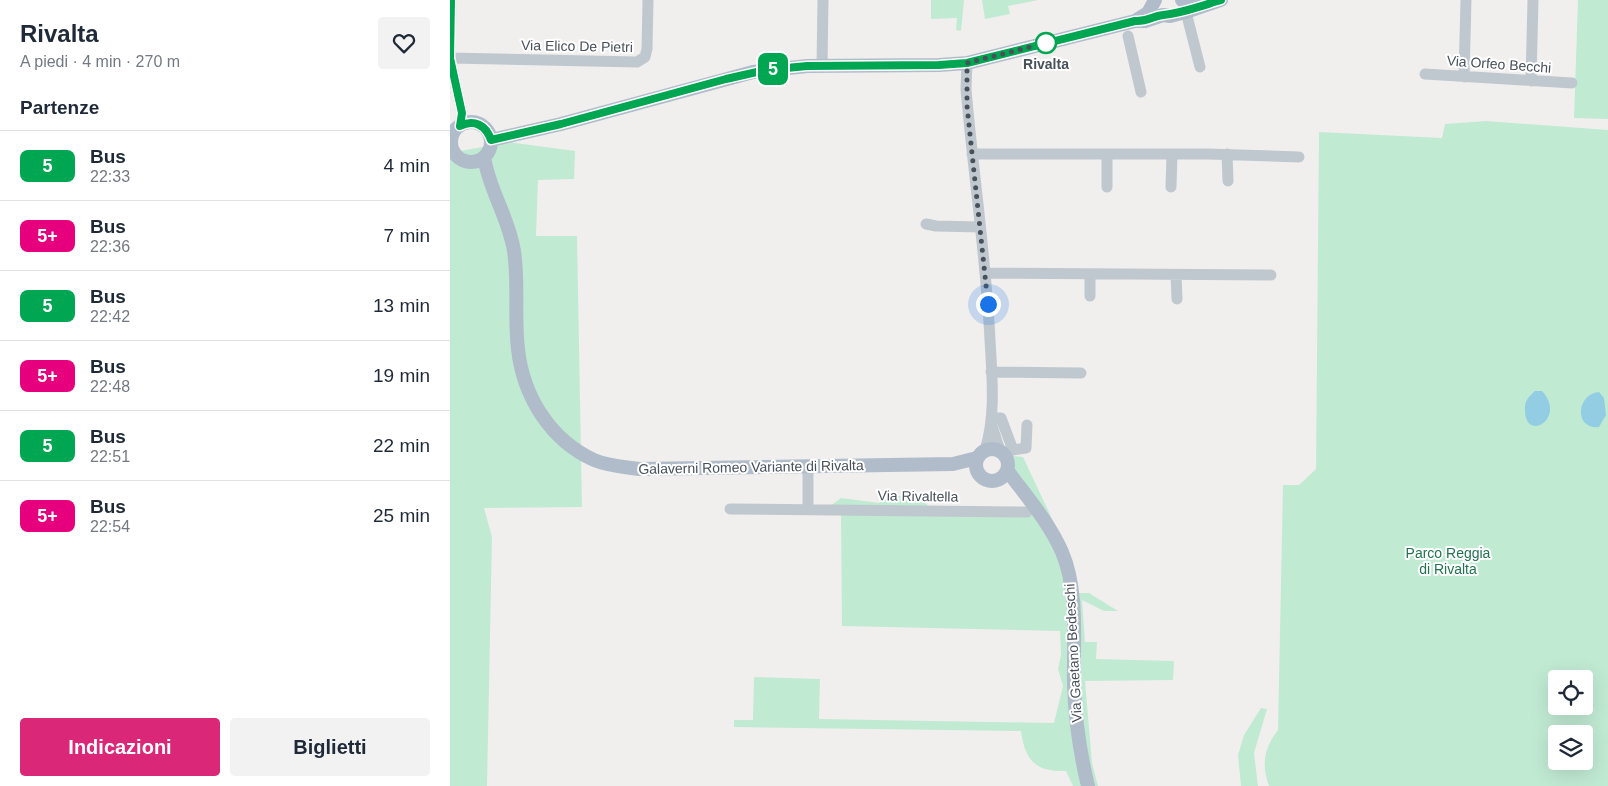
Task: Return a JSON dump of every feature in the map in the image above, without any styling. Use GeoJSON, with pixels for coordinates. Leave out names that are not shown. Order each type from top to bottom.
{"type":"FeatureCollection","features":[{"type":"Feature","properties":{"kind":"main road"},"geometry":{"type":"LineString","coordinates":[[1155,2],[1157,10],[1206,4],[1221,0]]}},
{"type":"Feature","properties":{"kind":"main road"},"geometry":{"type":"LineString","coordinates":[[1135,21],[1148,13],[1155,2]]}},
{"type":"Feature","properties":{"kind":"main road"},"geometry":{"type":"LineString","coordinates":[[491,140],[561,124],[744,74],[782,68],[822,66],[967,63],[1135,21],[1145,21],[1178,8]]}},
{"type":"Feature","properties":{"kind":"main road"},"geometry":{"type":"LineString","coordinates":[[463,120],[485,128],[491,140],[488,152],[479,159],[459,158],[451,148],[453,134],[463,120]]}},
{"type":"Feature","properties":{"kind":"main road","name":"Galaverni Romeo Variante di Rivalta"},"geometry":{"type":"LineString","coordinates":[[479,159],[507,226],[514,253],[520,366],[534,403],[560,438],[596,460],[639,469],[808,467],[953,464],[981,454]]}},
{"type":"Feature","properties":{"kind":"main road"},"geometry":{"type":"LineString","coordinates":[[1006,451],[1007,470],[1002,478],[995,481],[985,480],[978,473],[981,454],[1006,451]]}},
{"type":"Feature","properties":{"kind":"main road","name":"Galaverni Romeo Variante di Rivalta"},"geometry":{"type":"LineString","coordinates":[[953,464],[978,473]]}},
{"type":"Feature","properties":{"kind":"main road","name":"Via Gaetano Bedeschi"},"geometry":{"type":"LineString","coordinates":[[1007,470],[1028,506],[1054,536],[1068,573],[1072,600],[1078,742],[1088,786]]}},
{"type":"Feature","properties":{"kind":"main road","name":"Via Gaetano Bedeschi"},"geometry":{"type":"LineString","coordinates":[[995,481],[1028,506]]}},
{"type":"Feature","properties":{"kind":"street"},"geometry":{"type":"LineString","coordinates":[[451,0],[450,58],[463,120]]}},
{"type":"Feature","properties":{"kind":"street","name":"Via Elico De Pietri"},"geometry":{"type":"LineString","coordinates":[[450,58],[637,62],[643,60],[646,54],[648,0]]}},
{"type":"Feature","properties":{"kind":"street"},"geometry":{"type":"LineString","coordinates":[[822,66],[823,0]]}},
{"type":"Feature","properties":{"kind":"street"},"geometry":{"type":"LineString","coordinates":[[1464,77],[1466,0]]}},
{"type":"Feature","properties":{"kind":"street"},"geometry":{"type":"LineString","coordinates":[[1530,81],[1533,0]]}},
{"type":"Feature","properties":{"kind":"street"},"geometry":{"type":"LineString","coordinates":[[1178,8],[1200,67]]}},
{"type":"Feature","properties":{"kind":"street"},"geometry":{"type":"LineString","coordinates":[[1128,36],[1141,92]]}},
{"type":"Feature","properties":{"kind":"street"},"geometry":{"type":"LineString","coordinates":[[967,63],[966,88],[985,273],[991,372],[991,420],[981,454]]}},
{"type":"Feature","properties":{"kind":"street","name":"Via Orfeo Becchi"},"geometry":{"type":"LineString","coordinates":[[1425,74],[1572,83]]}},
{"type":"Feature","properties":{"kind":"street"},"geometry":{"type":"LineString","coordinates":[[972,154],[1227,154],[1299,157]]}},
{"type":"Feature","properties":{"kind":"street"},"geometry":{"type":"LineString","coordinates":[[1227,154],[1228,181]]}},
{"type":"Feature","properties":{"kind":"street"},"geometry":{"type":"LineString","coordinates":[[1107,155],[1107,186]]}},
{"type":"Feature","properties":{"kind":"street"},"geometry":{"type":"LineString","coordinates":[[1171,187],[1172,155]]}},
{"type":"Feature","properties":{"kind":"street"},"geometry":{"type":"LineString","coordinates":[[926,224],[980,227]]}},
{"type":"Feature","properties":{"kind":"street"},"geometry":{"type":"LineString","coordinates":[[985,273],[1176,275],[1256,281],[1271,275]]}},
{"type":"Feature","properties":{"kind":"street"},"geometry":{"type":"LineString","coordinates":[[1090,274],[1090,296]]}},
{"type":"Feature","properties":{"kind":"street"},"geometry":{"type":"LineString","coordinates":[[1176,275],[1177,299]]}},
{"type":"Feature","properties":{"kind":"street"},"geometry":{"type":"LineString","coordinates":[[991,372],[1082,373]]}},
{"type":"Feature","properties":{"kind":"street"},"geometry":{"type":"LineString","coordinates":[[991,420],[1006,451],[1026,448],[1027,425]]}},
{"type":"Feature","properties":{"kind":"street"},"geometry":{"type":"LineString","coordinates":[[808,467],[808,509]]}},
{"type":"Feature","properties":{"kind":"street","name":"Via Rivaltella"},"geometry":{"type":"LineString","coordinates":[[730,508],[808,509],[1028,506]]}},
{"type":"Feature","properties":{"kind":"green space"},"geometry":{"type":"Polygon","coordinates":[[[931,0],[964,0],[961,31],[956,30],[957,18],[931,19],[931,0]]]}},
{"type":"Feature","properties":{"kind":"green space"},"geometry":{"type":"Polygon","coordinates":[[[982,0],[1038,0],[1008,6],[1010,14],[985,19],[982,0]]]}},
{"type":"Feature","properties":{"kind":"green space"},"geometry":{"type":"Polygon","coordinates":[[[1578,0],[1608,0],[1608,119],[1574,118],[1578,0]]]}},
{"type":"Feature","properties":{"kind":"green space","name":"Parco Reggia di Rivalta"},"geometry":{"type":"Polygon","coordinates":[[[1486,121],[1608,130],[1608,786],[1269,786],[1265,770],[1265,756],[1278,730],[1283,485],[1299,485],[1316,469],[1319,132],[1442,138],[1445,124],[1486,121]]]}},
{"type":"Feature","properties":{"kind":"green space"},"geometry":{"type":"Polygon","coordinates":[[[508,142],[575,151],[574,179],[538,180],[536,236],[577,236],[582,507],[484,508],[492,537],[487,786],[450,786],[450,153],[508,142]]]}},
{"type":"Feature","properties":{"kind":"green space"},"geometry":{"type":"Polygon","coordinates":[[[1013,456],[1023,457],[1064,544],[1077,593],[1089,593],[1118,611],[1104,611],[1082,600],[1085,642],[1097,642],[1096,659],[1174,661],[1173,680],[1085,681],[1092,763],[1098,786],[1073,786],[1066,771],[1047,769],[1034,763],[1026,750],[1021,731],[734,727],[734,720],[753,720],[754,677],[820,679],[819,719],[1054,723],[1063,686],[1058,669],[1061,655],[1060,631],[842,626],[841,511],[826,509],[841,498],[879,503],[888,497],[922,494],[930,511],[1028,511],[1013,483],[1013,456]]]}},
{"type":"Feature","properties":{"kind":"green space"},"geometry":{"type":"Polygon","coordinates":[[[1261,708],[1267,709],[1254,753],[1258,786],[1241,786],[1238,755],[1244,735],[1261,708]]]}},
{"type":"Feature","properties":{"kind":"water"},"geometry":{"type":"Polygon","coordinates":[[[1535,391],[1542,391],[1548,401],[1550,410],[1548,418],[1537,426],[1532,425],[1527,420],[1525,411],[1527,400],[1535,391]]]}},
{"type":"Feature","properties":{"kind":"water"},"geometry":{"type":"Polygon","coordinates":[[[1599,392],[1604,398],[1606,415],[1599,427],[1585,423],[1581,411],[1586,399],[1591,394],[1599,392]]]}},
{"type":"Feature","properties":{"kind":"bus line","name":"5"},"geometry":{"type":"LineString","coordinates":[[451,0],[450,58],[462,113],[460,126],[468,122],[480,125],[485,128],[491,140],[561,124],[753,72],[807,66],[967,63],[1135,21],[1145,21],[1163,15],[1170,16],[1221,0]]}},
{"type":"Feature","properties":{"kind":"place","name":"Rivalta"},"geometry":{"type":"Point","coordinates":[1046,43]}},
{"type":"Feature","properties":{"kind":"route"},"geometry":{"type":"LineString","coordinates":[[988,304],[967,106],[967,63],[1046,43]]}}]}
